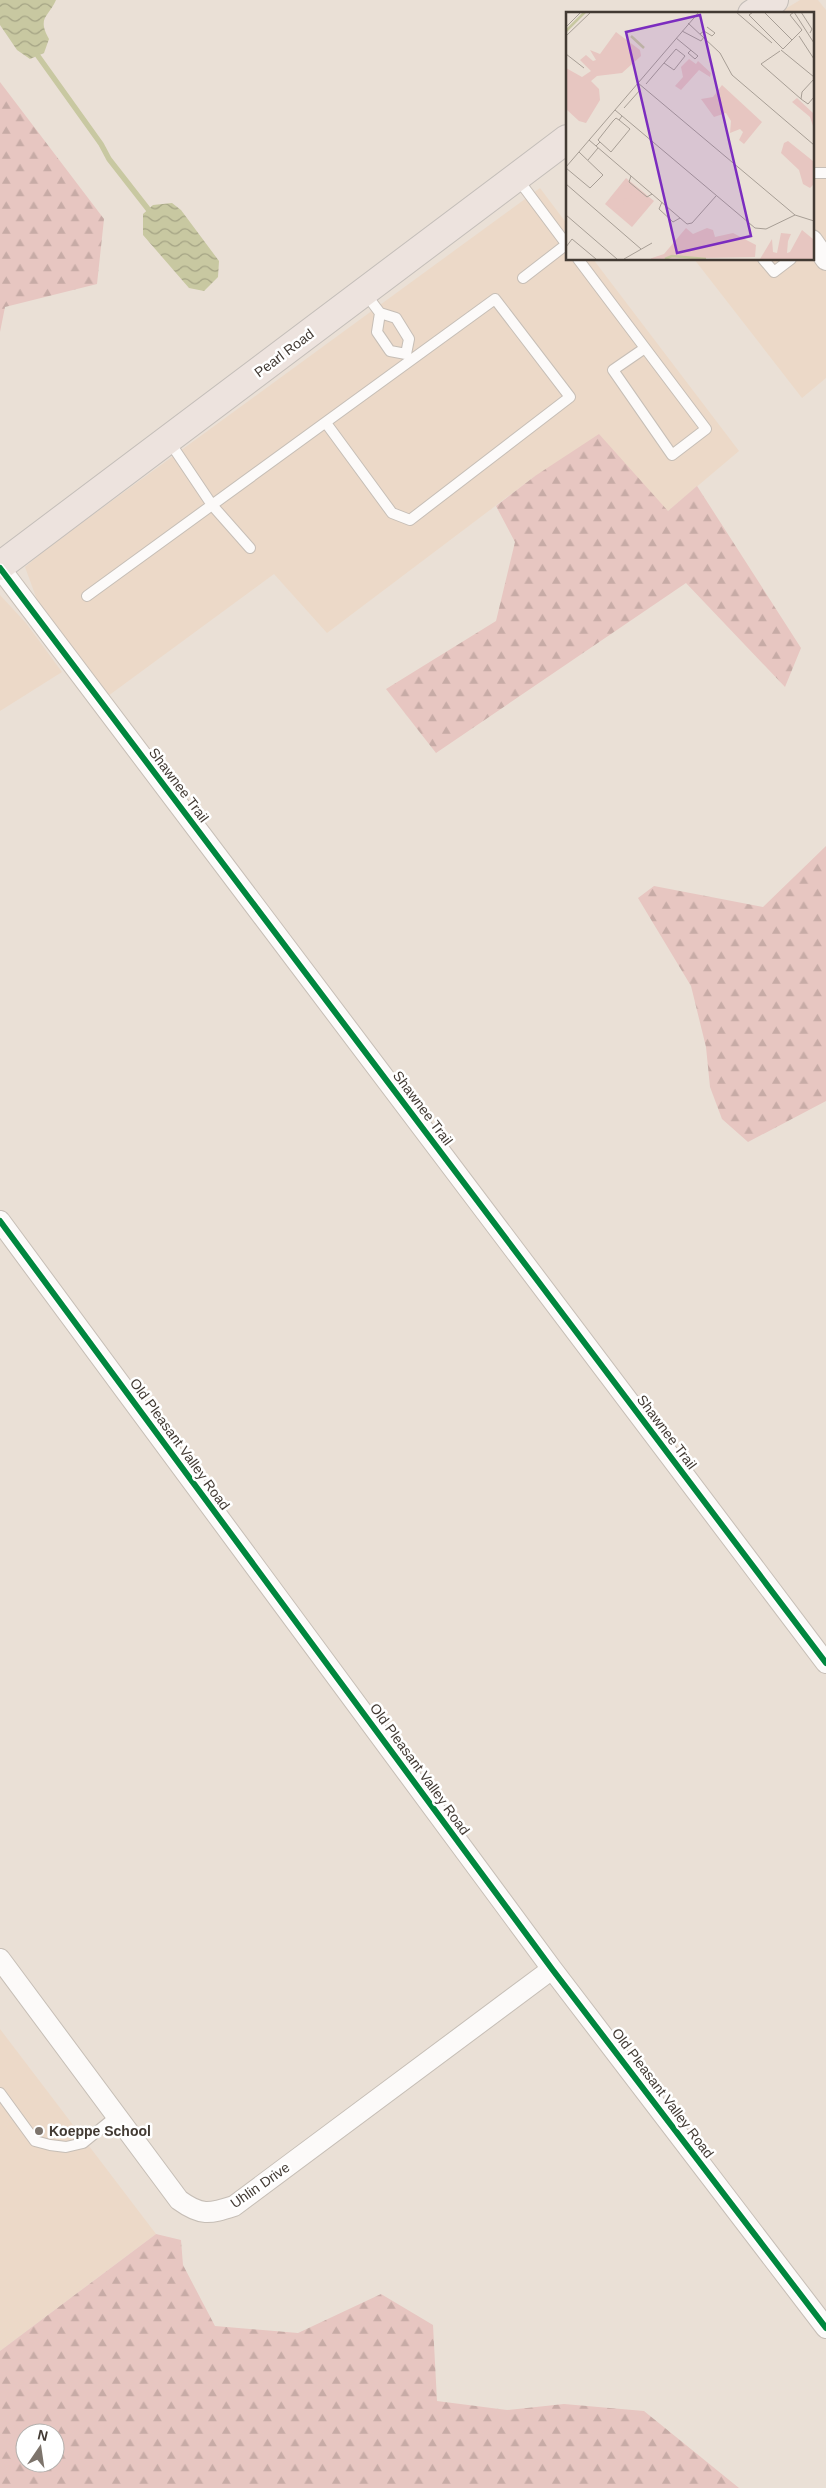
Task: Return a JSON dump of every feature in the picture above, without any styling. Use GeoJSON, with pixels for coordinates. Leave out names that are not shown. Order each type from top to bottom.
{"type":"FeatureCollection","features":[{"type":"Feature","properties":{"kind":"main road"},"geometry":{"type":"LineString","coordinates":[[755,12],[774,0]]}},
{"type":"Feature","properties":{"kind":"main road","name":"Pearl Road"},"geometry":{"type":"LineString","coordinates":[[0,567],[169,440],[372,302],[516,177],[566,140]]}},
{"type":"Feature","properties":{"kind":"street"},"geometry":{"type":"LineString","coordinates":[[814,244],[826,260]]}},
{"type":"Feature","properties":{"kind":"street","name":"Shawnee Trail"},"geometry":{"type":"LineString","coordinates":[[0,567],[826,1663]]}},
{"type":"Feature","properties":{"kind":"street","name":"Old Pleasant Valley Road"},"geometry":{"type":"LineString","coordinates":[[0,1221],[552,1969],[826,2328]]}},
{"type":"Feature","properties":{"kind":"street","name":"Uhlin Drive"},"geometry":{"type":"LineString","coordinates":[[0,1958],[179,2200],[195,2212],[213,2213],[234,2206],[552,1969]]}},
{"type":"Feature","properties":{"kind":"lane"},"geometry":{"type":"LineString","coordinates":[[516,177],[566,243]]}},
{"type":"Feature","properties":{"kind":"lane"},"geometry":{"type":"LineString","coordinates":[[523,278],[566,245]]}},
{"type":"Feature","properties":{"kind":"lane"},"geometry":{"type":"LineString","coordinates":[[579,260],[706,429],[672,455],[613,370],[645,348]]}},
{"type":"Feature","properties":{"kind":"lane"},"geometry":{"type":"LineString","coordinates":[[764,260],[774,272],[790,260]]}},
{"type":"Feature","properties":{"kind":"lane"},"geometry":{"type":"LineString","coordinates":[[87,596],[326,423],[408,357],[495,299],[570,397],[410,520],[392,513],[326,423]]}},
{"type":"Feature","properties":{"kind":"lane"},"geometry":{"type":"LineString","coordinates":[[372,302],[396,318],[409,339],[408,357]]}},
{"type":"Feature","properties":{"kind":"lane"},"geometry":{"type":"LineString","coordinates":[[372,302],[377,332],[390,351],[408,357]]}},
{"type":"Feature","properties":{"kind":"lane"},"geometry":{"type":"LineString","coordinates":[[169,440],[212,505],[250,548]]}},
{"type":"Feature","properties":{"kind":"lane"},"geometry":{"type":"LineString","coordinates":[[0,2093],[35,2141],[50,2145],[66,2147],[83,2142],[116,2116]]}},
{"type":"Feature","properties":{"kind":"shaded area"},"geometry":{"type":"Polygon","coordinates":[[[800,0],[818,0],[826,10],[826,378],[802,398],[695,260],[814,260],[814,12],[780,12],[800,0]]]}},
{"type":"Feature","properties":{"kind":"shaded area"},"geometry":{"type":"Polygon","coordinates":[[[540,188],[566,223],[566,260],[594,260],[739,451],[668,511],[535,476],[327,633],[274,574],[108,696],[40,608],[25,567],[46,549],[540,188]]]}},
{"type":"Feature","properties":{"kind":"shaded area"},"geometry":{"type":"Polygon","coordinates":[[[0,595],[26,623],[62,672],[0,711],[0,595]]]}},
{"type":"Feature","properties":{"kind":"shaded area","name":"Koeppe School"},"geometry":{"type":"Polygon","coordinates":[[[0,2029],[156,2234],[0,2351],[0,2029]]]}},
{"type":"Feature","properties":{"kind":"green space"},"geometry":{"type":"Polygon","coordinates":[[[0,82],[104,219],[97,284],[5,307],[0,332],[0,82]]]}},
{"type":"Feature","properties":{"kind":"green space"},"geometry":{"type":"Polygon","coordinates":[[[599,434],[668,511],[697,486],[801,648],[785,687],[686,583],[436,753],[386,689],[496,621],[515,542],[496,506],[535,476],[599,434]]]}},
{"type":"Feature","properties":{"kind":"green space"},"geometry":{"type":"Polygon","coordinates":[[[826,846],[826,1101],[748,1142],[722,1119],[710,1087],[706,1047],[691,986],[638,898],[654,886],[763,907],[826,846]]]}},
{"type":"Feature","properties":{"kind":"green space"},"geometry":{"type":"Polygon","coordinates":[[[156,2234],[181,2240],[183,2265],[215,2326],[298,2333],[381,2294],[433,2325],[437,2401],[507,2410],[564,2404],[644,2411],[739,2488],[0,2488],[0,2351],[156,2234]]]}},
{"type":"Feature","properties":{"kind":"water"},"geometry":{"type":"Polygon","coordinates":[[[0,0],[56,0],[44,22],[49,39],[44,53],[30,59],[17,50],[0,25],[0,0]]]}},
{"type":"Feature","properties":{"kind":"water"},"geometry":{"type":"Polygon","coordinates":[[[172,203],[181,210],[219,261],[218,277],[204,291],[189,288],[143,235],[143,214],[153,205],[172,203]]]}},
{"type":"Feature","properties":{"kind":"waterway"},"geometry":{"type":"LineString","coordinates":[[38,56],[101,144],[109,159],[148,209]]}},
{"type":"Feature","properties":{"kind":"cycle path"},"geometry":{"type":"LineString","coordinates":[[0,568],[826,1663]]}},
{"type":"Feature","properties":{"kind":"cycle path"},"geometry":{"type":"LineString","coordinates":[[0,1221],[552,1969],[826,2328]]}},
{"type":"Feature","properties":{"kind":"place","name":"Koeppe School"},"geometry":{"type":"Point","coordinates":[39,2131]}}]}
